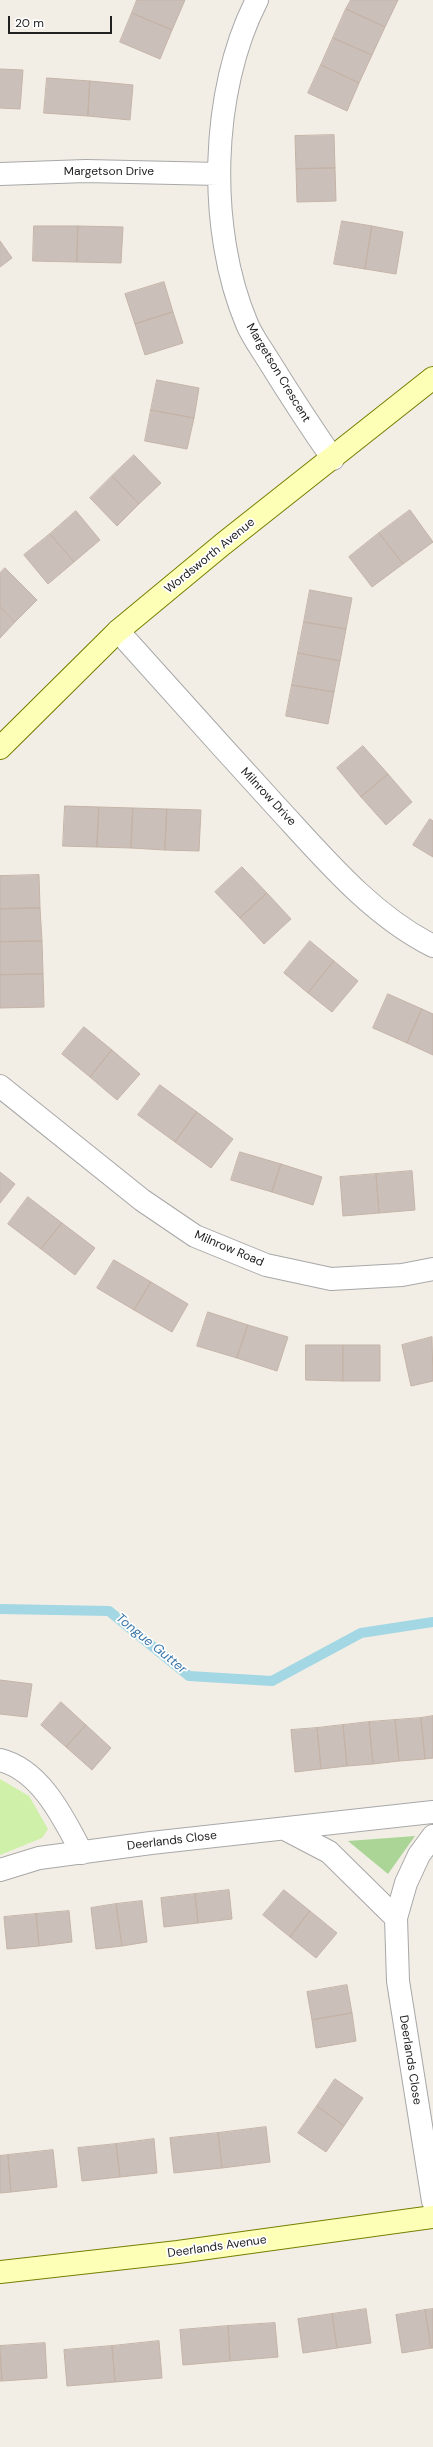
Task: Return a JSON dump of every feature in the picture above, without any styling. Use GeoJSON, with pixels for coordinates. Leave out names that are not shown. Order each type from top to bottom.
{"type":"FeatureCollection","features":[{"type":"Feature","properties":{"kind":"street","name":"Margetson Crescent"},"geometry":{"type":"LineString","coordinates":[[257,0],[234,62],[224,120],[219,174],[220,218],[227,260],[247,324],[287,391],[333,459]]}},
{"type":"Feature","properties":{"kind":"street","name":"Margetson Drive"},"geometry":{"type":"LineString","coordinates":[[0,174],[86,171],[219,174]]}},
{"type":"Feature","properties":{"kind":"street","name":"Wordsworth Avenue"},"geometry":{"type":"LineString","coordinates":[[0,748],[118,631],[223,544],[333,459],[433,378]]}},
{"type":"Feature","properties":{"kind":"street","name":"Milnrow Drive"},"geometry":{"type":"LineString","coordinates":[[118,631],[317,851],[362,895],[410,935],[433,946]]}},
{"type":"Feature","properties":{"kind":"street","name":"Milnrow Road"},"geometry":{"type":"LineString","coordinates":[[0,1086],[142,1200],[195,1236],[266,1265],[331,1279],[402,1275],[433,1270]]}},
{"type":"Feature","properties":{"kind":"street"},"geometry":{"type":"LineString","coordinates":[[0,1760],[35,1780],[57,1806],[82,1853]]}},
{"type":"Feature","properties":{"kind":"street","name":"Deerlands Close"},"geometry":{"type":"LineString","coordinates":[[0,1870],[39,1858],[433,1812]]}},
{"type":"Feature","properties":{"kind":"street"},"geometry":{"type":"LineString","coordinates":[[285,1829],[329,1852],[396,1918]]}},
{"type":"Feature","properties":{"kind":"street","name":"Deerlands Close"},"geometry":{"type":"LineString","coordinates":[[433,1836],[419,1855],[409,1876],[396,1918],[398,1981],[433,2201]]}},
{"type":"Feature","properties":{"kind":"street","name":"Deerlands Avenue"},"geometry":{"type":"LineString","coordinates":[[0,2272],[178,2252],[433,2217]]}},
{"type":"Feature","properties":{"kind":"green space"},"geometry":{"type":"Polygon","coordinates":[[[0,1779],[29,1796],[48,1829],[42,1838],[0,1855],[0,1779]]]}},
{"type":"Feature","properties":{"kind":"green space"},"geometry":{"type":"Polygon","coordinates":[[[415,1836],[388,1874],[348,1841],[415,1836]]]}},
{"type":"Feature","properties":{"kind":"building"},"geometry":{"type":"Polygon","coordinates":[[[137,0],[185,0],[172,30],[132,13],[137,0]]]}},
{"type":"Feature","properties":{"kind":"building"},"geometry":{"type":"Polygon","coordinates":[[[351,0],[398,0],[385,27],[346,9],[351,0]]]}},
{"type":"Feature","properties":{"kind":"building"},"geometry":{"type":"Polygon","coordinates":[[[346,9],[385,27],[372,55],[333,38],[346,9]]]}},
{"type":"Feature","properties":{"kind":"building"},"geometry":{"type":"Polygon","coordinates":[[[132,13],[172,30],[160,59],[120,42],[132,13]]]}},
{"type":"Feature","properties":{"kind":"building"},"geometry":{"type":"Polygon","coordinates":[[[333,38],[372,55],[359,83],[321,65],[333,38]]]}},
{"type":"Feature","properties":{"kind":"building"},"geometry":{"type":"Polygon","coordinates":[[[321,65],[359,83],[347,111],[308,93],[321,65]]]}},
{"type":"Feature","properties":{"kind":"building"},"geometry":{"type":"Polygon","coordinates":[[[0,69],[23,70],[20,109],[0,108],[0,69]]]}},
{"type":"Feature","properties":{"kind":"building"},"geometry":{"type":"Polygon","coordinates":[[[47,78],[90,81],[88,116],[44,113],[47,78]]]}},
{"type":"Feature","properties":{"kind":"building"},"geometry":{"type":"Polygon","coordinates":[[[90,81],[133,85],[130,120],[88,116],[90,81]]]}},
{"type":"Feature","properties":{"kind":"building"},"geometry":{"type":"Polygon","coordinates":[[[334,135],[335,168],[296,169],[295,136],[334,135]]]}},
{"type":"Feature","properties":{"kind":"building"},"geometry":{"type":"Polygon","coordinates":[[[335,168],[336,201],[297,202],[296,169],[335,168]]]}},
{"type":"Feature","properties":{"kind":"building"},"geometry":{"type":"Polygon","coordinates":[[[342,221],[372,226],[365,269],[334,264],[342,221]]]}},
{"type":"Feature","properties":{"kind":"building"},"geometry":{"type":"Polygon","coordinates":[[[34,226],[78,226],[77,262],[33,261],[34,226]]]}},
{"type":"Feature","properties":{"kind":"building"},"geometry":{"type":"Polygon","coordinates":[[[78,226],[123,227],[121,263],[77,262],[78,226]]]}},
{"type":"Feature","properties":{"kind":"building"},"geometry":{"type":"Polygon","coordinates":[[[372,226],[403,232],[396,274],[365,269],[372,226]]]}},
{"type":"Feature","properties":{"kind":"building"},"geometry":{"type":"Polygon","coordinates":[[[0,241],[12,258],[0,267],[0,241]]]}},
{"type":"Feature","properties":{"kind":"building"},"geometry":{"type":"Polygon","coordinates":[[[164,282],[173,312],[135,324],[125,294],[164,282]]]}},
{"type":"Feature","properties":{"kind":"building"},"geometry":{"type":"Polygon","coordinates":[[[173,312],[183,343],[145,355],[135,324],[173,312]]]}},
{"type":"Feature","properties":{"kind":"building"},"geometry":{"type":"Polygon","coordinates":[[[157,380],[199,388],[194,418],[151,410],[157,380]]]}},
{"type":"Feature","properties":{"kind":"building"},"geometry":{"type":"Polygon","coordinates":[[[151,410],[194,418],[187,449],[145,441],[151,410]]]}},
{"type":"Feature","properties":{"kind":"building"},"geometry":{"type":"Polygon","coordinates":[[[134,455],[161,483],[139,504],[112,476],[134,455]]]}},
{"type":"Feature","properties":{"kind":"building"},"geometry":{"type":"Polygon","coordinates":[[[112,476],[139,504],[117,526],[90,498],[112,476]]]}},
{"type":"Feature","properties":{"kind":"building"},"geometry":{"type":"Polygon","coordinates":[[[410,510],[433,542],[403,564],[379,533],[410,510]]]}},
{"type":"Feature","properties":{"kind":"building"},"geometry":{"type":"Polygon","coordinates":[[[76,511],[100,540],[74,562],[50,534],[76,511]]]}},
{"type":"Feature","properties":{"kind":"building"},"geometry":{"type":"Polygon","coordinates":[[[379,533],[403,564],[372,587],[349,557],[379,533]]]}},
{"type":"Feature","properties":{"kind":"building"},"geometry":{"type":"Polygon","coordinates":[[[50,534],[74,562],[48,584],[24,555],[50,534]]]}},
{"type":"Feature","properties":{"kind":"building"},"geometry":{"type":"Polygon","coordinates":[[[5,568],[37,600],[15,622],[0,607],[0,573],[5,568]]]}},
{"type":"Feature","properties":{"kind":"building"},"geometry":{"type":"Polygon","coordinates":[[[310,590],[352,598],[346,629],[304,622],[310,590]]]}},
{"type":"Feature","properties":{"kind":"building"},"geometry":{"type":"Polygon","coordinates":[[[0,607],[15,622],[0,638],[0,607]]]}},
{"type":"Feature","properties":{"kind":"building"},"geometry":{"type":"Polygon","coordinates":[[[304,622],[346,629],[340,661],[298,653],[304,622]]]}},
{"type":"Feature","properties":{"kind":"building"},"geometry":{"type":"Polygon","coordinates":[[[298,653],[340,661],[334,692],[292,685],[298,653]]]}},
{"type":"Feature","properties":{"kind":"building"},"geometry":{"type":"Polygon","coordinates":[[[292,685],[334,692],[328,724],[286,716],[292,685]]]}},
{"type":"Feature","properties":{"kind":"building"},"geometry":{"type":"Polygon","coordinates":[[[363,746],[388,774],[361,797],[337,768],[363,746]]]}},
{"type":"Feature","properties":{"kind":"building"},"geometry":{"type":"Polygon","coordinates":[[[388,774],[412,802],[386,825],[361,797],[388,774]]]}},
{"type":"Feature","properties":{"kind":"building"},"geometry":{"type":"Polygon","coordinates":[[[65,806],[99,807],[97,847],[63,846],[65,806]]]}},
{"type":"Feature","properties":{"kind":"building"},"geometry":{"type":"Polygon","coordinates":[[[99,807],[133,808],[131,848],[97,847],[99,807]]]}},
{"type":"Feature","properties":{"kind":"building"},"geometry":{"type":"Polygon","coordinates":[[[133,808],[167,809],[165,850],[131,848],[133,808]]]}},
{"type":"Feature","properties":{"kind":"building"},"geometry":{"type":"Polygon","coordinates":[[[167,809],[201,810],[199,851],[165,850],[167,809]]]}},
{"type":"Feature","properties":{"kind":"building"},"geometry":{"type":"Polygon","coordinates":[[[430,819],[433,821],[433,857],[413,845],[430,819]]]}},
{"type":"Feature","properties":{"kind":"building"},"geometry":{"type":"Polygon","coordinates":[[[242,867],[267,893],[240,918],[215,892],[242,867]]]}},
{"type":"Feature","properties":{"kind":"building"},"geometry":{"type":"Polygon","coordinates":[[[39,875],[40,908],[0,909],[0,876],[39,875]]]}},
{"type":"Feature","properties":{"kind":"building"},"geometry":{"type":"Polygon","coordinates":[[[267,893],[291,919],[264,944],[240,918],[267,893]]]}},
{"type":"Feature","properties":{"kind":"building"},"geometry":{"type":"Polygon","coordinates":[[[40,908],[42,941],[0,942],[0,909],[40,908]]]}},
{"type":"Feature","properties":{"kind":"building"},"geometry":{"type":"Polygon","coordinates":[[[42,941],[43,974],[0,975],[0,942],[42,941]]]}},
{"type":"Feature","properties":{"kind":"building"},"geometry":{"type":"Polygon","coordinates":[[[310,941],[334,961],[308,993],[284,973],[310,941]]]}},
{"type":"Feature","properties":{"kind":"building"},"geometry":{"type":"Polygon","coordinates":[[[334,961],[358,981],[332,1012],[308,993],[334,961]]]}},
{"type":"Feature","properties":{"kind":"building"},"geometry":{"type":"Polygon","coordinates":[[[43,974],[44,1007],[0,1008],[0,975],[43,974]]]}},
{"type":"Feature","properties":{"kind":"building"},"geometry":{"type":"Polygon","coordinates":[[[388,994],[422,1009],[407,1043],[373,1028],[388,994]]]}},
{"type":"Feature","properties":{"kind":"building"},"geometry":{"type":"Polygon","coordinates":[[[422,1009],[433,1014],[433,1055],[407,1043],[422,1009]]]}},
{"type":"Feature","properties":{"kind":"building"},"geometry":{"type":"Polygon","coordinates":[[[84,1027],[112,1050],[90,1077],[62,1054],[84,1027]]]}},
{"type":"Feature","properties":{"kind":"building"},"geometry":{"type":"Polygon","coordinates":[[[112,1050],[140,1074],[117,1100],[90,1077],[112,1050]]]}},
{"type":"Feature","properties":{"kind":"building"},"geometry":{"type":"Polygon","coordinates":[[[160,1085],[197,1112],[175,1142],[138,1115],[160,1085]]]}},
{"type":"Feature","properties":{"kind":"building"},"geometry":{"type":"Polygon","coordinates":[[[197,1112],[233,1139],[211,1168],[175,1142],[197,1112]]]}},
{"type":"Feature","properties":{"kind":"building"},"geometry":{"type":"Polygon","coordinates":[[[240,1152],[281,1164],[272,1192],[231,1180],[240,1152]]]}},
{"type":"Feature","properties":{"kind":"building"},"geometry":{"type":"Polygon","coordinates":[[[281,1164],[322,1177],[313,1205],[272,1192],[281,1164]]]}},
{"type":"Feature","properties":{"kind":"building"},"geometry":{"type":"Polygon","coordinates":[[[412,1171],[415,1210],[379,1213],[376,1174],[412,1171]]]}},
{"type":"Feature","properties":{"kind":"building"},"geometry":{"type":"Polygon","coordinates":[[[0,1172],[15,1184],[0,1203],[0,1172]]]}},
{"type":"Feature","properties":{"kind":"building"},"geometry":{"type":"Polygon","coordinates":[[[376,1174],[379,1213],[343,1216],[340,1177],[376,1174]]]}},
{"type":"Feature","properties":{"kind":"building"},"geometry":{"type":"Polygon","coordinates":[[[28,1197],[62,1223],[41,1249],[8,1224],[28,1197]]]}},
{"type":"Feature","properties":{"kind":"building"},"geometry":{"type":"Polygon","coordinates":[[[62,1223],[95,1248],[75,1275],[41,1249],[62,1223]]]}},
{"type":"Feature","properties":{"kind":"building"},"geometry":{"type":"Polygon","coordinates":[[[114,1260],[151,1282],[134,1310],[97,1288],[114,1260]]]}},
{"type":"Feature","properties":{"kind":"building"},"geometry":{"type":"Polygon","coordinates":[[[151,1282],[188,1304],[172,1332],[134,1310],[151,1282]]]}},
{"type":"Feature","properties":{"kind":"building"},"geometry":{"type":"Polygon","coordinates":[[[208,1312],[248,1325],[237,1358],[197,1346],[208,1312]]]}},
{"type":"Feature","properties":{"kind":"building"},"geometry":{"type":"Polygon","coordinates":[[[248,1325],[288,1337],[277,1371],[237,1358],[248,1325]]]}},
{"type":"Feature","properties":{"kind":"building"},"geometry":{"type":"Polygon","coordinates":[[[432,1337],[433,1381],[411,1386],[402,1345],[432,1337]]]}},
{"type":"Feature","properties":{"kind":"building"},"geometry":{"type":"Polygon","coordinates":[[[306,1345],[343,1345],[343,1381],[306,1380],[306,1345]]]}},
{"type":"Feature","properties":{"kind":"building"},"geometry":{"type":"Polygon","coordinates":[[[343,1345],[380,1345],[380,1381],[343,1381],[343,1345]]]}},
{"type":"Feature","properties":{"kind":"building"},"geometry":{"type":"Polygon","coordinates":[[[0,1680],[32,1684],[27,1717],[0,1714],[0,1680]]]}},
{"type":"Feature","properties":{"kind":"building"},"geometry":{"type":"Polygon","coordinates":[[[61,1702],[86,1725],[66,1747],[41,1725],[61,1702]]]}},
{"type":"Feature","properties":{"kind":"building"},"geometry":{"type":"Polygon","coordinates":[[[433,1716],[433,1758],[425,1759],[421,1718],[433,1716]]]}},
{"type":"Feature","properties":{"kind":"building"},"geometry":{"type":"Polygon","coordinates":[[[421,1718],[425,1759],[399,1761],[395,1720],[421,1718]]]}},
{"type":"Feature","properties":{"kind":"building"},"geometry":{"type":"Polygon","coordinates":[[[395,1720],[399,1761],[373,1764],[369,1722],[395,1720]]]}},
{"type":"Feature","properties":{"kind":"building"},"geometry":{"type":"Polygon","coordinates":[[[369,1722],[373,1764],[347,1766],[343,1725],[369,1722]]]}},
{"type":"Feature","properties":{"kind":"building"},"geometry":{"type":"Polygon","coordinates":[[[86,1725],[111,1748],[92,1770],[66,1747],[86,1725]]]}},
{"type":"Feature","properties":{"kind":"building"},"geometry":{"type":"Polygon","coordinates":[[[343,1725],[347,1766],[321,1769],[317,1728],[343,1725]]]}},
{"type":"Feature","properties":{"kind":"building"},"geometry":{"type":"Polygon","coordinates":[[[317,1728],[321,1769],[295,1772],[291,1730],[317,1728]]]}},
{"type":"Feature","properties":{"kind":"building"},"geometry":{"type":"Polygon","coordinates":[[[229,1890],[232,1919],[198,1923],[195,1894],[229,1890]]]}},
{"type":"Feature","properties":{"kind":"building"},"geometry":{"type":"Polygon","coordinates":[[[284,1890],[310,1911],[290,1937],[263,1915],[284,1890]]]}},
{"type":"Feature","properties":{"kind":"building"},"geometry":{"type":"Polygon","coordinates":[[[195,1894],[198,1923],[164,1927],[161,1898],[195,1894]]]}},
{"type":"Feature","properties":{"kind":"building"},"geometry":{"type":"Polygon","coordinates":[[[142,1901],[147,1942],[122,1946],[116,1904],[142,1901]]]}},
{"type":"Feature","properties":{"kind":"building"},"geometry":{"type":"Polygon","coordinates":[[[116,1904],[122,1946],[96,1949],[91,1908],[116,1904]]]}},
{"type":"Feature","properties":{"kind":"building"},"geometry":{"type":"Polygon","coordinates":[[[69,1911],[72,1942],[39,1946],[36,1914],[69,1911]]]}},
{"type":"Feature","properties":{"kind":"building"},"geometry":{"type":"Polygon","coordinates":[[[310,1911],[337,1933],[316,1958],[290,1937],[310,1911]]]}},
{"type":"Feature","properties":{"kind":"building"},"geometry":{"type":"Polygon","coordinates":[[[36,1914],[39,1946],[7,1949],[4,1917],[36,1914]]]}},
{"type":"Feature","properties":{"kind":"building"},"geometry":{"type":"Polygon","coordinates":[[[347,1985],[352,2013],[312,2020],[307,1992],[347,1985]]]}},
{"type":"Feature","properties":{"kind":"building"},"geometry":{"type":"Polygon","coordinates":[[[352,2013],[356,2041],[316,2048],[312,2020],[352,2013]]]}},
{"type":"Feature","properties":{"kind":"building"},"geometry":{"type":"Polygon","coordinates":[[[335,2079],[363,2098],[344,2126],[317,2106],[335,2079]]]}},
{"type":"Feature","properties":{"kind":"building"},"geometry":{"type":"Polygon","coordinates":[[[317,2106],[344,2126],[326,2152],[298,2133],[317,2106]]]}},
{"type":"Feature","properties":{"kind":"building"},"geometry":{"type":"Polygon","coordinates":[[[266,2127],[270,2162],[222,2168],[218,2133],[266,2127]]]}},
{"type":"Feature","properties":{"kind":"building"},"geometry":{"type":"Polygon","coordinates":[[[218,2133],[222,2168],[174,2173],[170,2138],[218,2133]]]}},
{"type":"Feature","properties":{"kind":"building"},"geometry":{"type":"Polygon","coordinates":[[[154,2139],[157,2173],[120,2177],[116,2144],[154,2139]]]}},
{"type":"Feature","properties":{"kind":"building"},"geometry":{"type":"Polygon","coordinates":[[[116,2144],[120,2177],[82,2181],[78,2148],[116,2144]]]}},
{"type":"Feature","properties":{"kind":"building"},"geometry":{"type":"Polygon","coordinates":[[[53,2150],[57,2187],[11,2192],[8,2155],[53,2150]]]}},
{"type":"Feature","properties":{"kind":"building"},"geometry":{"type":"Polygon","coordinates":[[[8,2155],[11,2192],[0,2193],[0,2156],[8,2155]]]}},
{"type":"Feature","properties":{"kind":"building"},"geometry":{"type":"Polygon","coordinates":[[[366,2309],[371,2343],[337,2348],[332,2314],[366,2309]]]}},
{"type":"Feature","properties":{"kind":"building"},"geometry":{"type":"Polygon","coordinates":[[[433,2309],[433,2348],[431,2348],[425,2310],[433,2309]]]}},
{"type":"Feature","properties":{"kind":"building"},"geometry":{"type":"Polygon","coordinates":[[[425,2310],[431,2348],[402,2353],[396,2315],[425,2310]]]}},
{"type":"Feature","properties":{"kind":"building"},"geometry":{"type":"Polygon","coordinates":[[[332,2314],[337,2348],[303,2353],[298,2319],[332,2314]]]}},
{"type":"Feature","properties":{"kind":"building"},"geometry":{"type":"Polygon","coordinates":[[[275,2323],[278,2357],[230,2361],[228,2326],[275,2323]]]}},
{"type":"Feature","properties":{"kind":"building"},"geometry":{"type":"Polygon","coordinates":[[[228,2326],[230,2361],[183,2365],[180,2330],[228,2326]]]}},
{"type":"Feature","properties":{"kind":"building"},"geometry":{"type":"Polygon","coordinates":[[[159,2341],[162,2378],[115,2382],[112,2346],[159,2341]]]}},
{"type":"Feature","properties":{"kind":"building"},"geometry":{"type":"Polygon","coordinates":[[[45,2343],[47,2378],[2,2381],[0,2346],[45,2343]]]}},
{"type":"Feature","properties":{"kind":"building"},"geometry":{"type":"Polygon","coordinates":[[[112,2346],[115,2382],[67,2386],[64,2350],[112,2346]]]}},
{"type":"Feature","properties":{"kind":"building"},"geometry":{"type":"Polygon","coordinates":[[[0,2353],[2,2381],[0,2381],[0,2353]]]}},
{"type":"Feature","properties":{"kind":"waterway","name":"Tongue Gutter"},"geometry":{"type":"LineString","coordinates":[[0,1609],[109,1611],[189,1676],[272,1681],[361,1633],[433,1622]]}}]}
